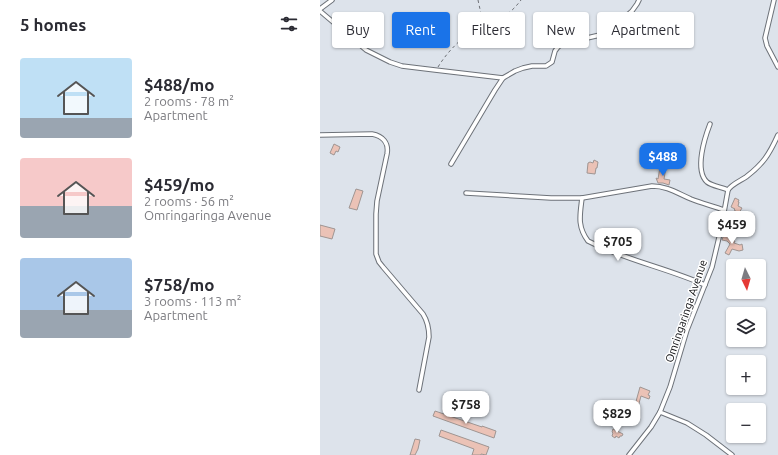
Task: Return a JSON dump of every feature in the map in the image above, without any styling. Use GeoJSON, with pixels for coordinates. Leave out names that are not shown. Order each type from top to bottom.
{"type":"FeatureCollection","features":[{"type":"Feature","properties":{"kind":"street"},"geometry":{"type":"LineString","coordinates":[[332,0],[320,10],[366,50],[378,57],[402,66],[503,78]]}},
{"type":"Feature","properties":{"kind":"street"},"geometry":{"type":"LineString","coordinates":[[451,164],[503,78],[523,68],[532,66],[546,66],[552,62],[555,51],[558,46],[562,44],[604,34],[632,11],[639,0]]}},
{"type":"Feature","properties":{"kind":"street"},"geometry":{"type":"LineString","coordinates":[[774,0],[765,38],[778,67]]}},
{"type":"Feature","properties":{"kind":"street"},"geometry":{"type":"LineString","coordinates":[[710,124],[701,158],[704,178],[708,183],[728,190],[767,158],[778,135]]}},
{"type":"Feature","properties":{"kind":"street"},"geometry":{"type":"LineString","coordinates":[[320,135],[372,134],[383,138],[387,145],[388,149],[376,208],[376,250],[382,267],[423,314],[427,322],[429,337],[419,390]]}},
{"type":"Feature","properties":{"kind":"street"},"geometry":{"type":"LineString","coordinates":[[466,193],[551,198],[582,198],[652,186],[661,186],[724,210]]}},
{"type":"Feature","properties":{"kind":"street","name":"Omringaringa Avenue"},"geometry":{"type":"LineString","coordinates":[[628,455],[652,427],[670,387],[687,330],[714,261],[728,190]]}},
{"type":"Feature","properties":{"kind":"street"},"geometry":{"type":"LineString","coordinates":[[582,198],[580,222],[581,228],[588,241],[635,260],[705,285]]}},
{"type":"Feature","properties":{"kind":"street"},"geometry":{"type":"LineString","coordinates":[[660,412],[676,418],[700,431],[732,455]]}},
{"type":"Feature","properties":{"kind":"path"},"geometry":{"type":"LineString","coordinates":[[478,0],[480,12]]}},
{"type":"Feature","properties":{"kind":"path"},"geometry":{"type":"LineString","coordinates":[[510,12],[521,0]]}},
{"type":"Feature","properties":{"kind":"path"},"geometry":{"type":"LineString","coordinates":[[436,70],[447,53],[458,43]]}},
{"type":"Feature","properties":{"kind":"building"},"geometry":{"type":"Polygon","coordinates":[[[334,144],[340,147],[338,152],[336,151],[334,155],[330,153],[334,144]]]}},
{"type":"Feature","properties":{"kind":"building"},"geometry":{"type":"Polygon","coordinates":[[[594,160],[598,162],[595,174],[587,173],[588,163],[593,163],[594,160]]]}},
{"type":"Feature","properties":{"kind":"building"},"geometry":{"type":"Polygon","coordinates":[[[660,167],[666,167],[664,179],[670,180],[669,185],[658,183],[656,178],[658,179],[660,167]]]}},
{"type":"Feature","properties":{"kind":"building"},"geometry":{"type":"Polygon","coordinates":[[[356,189],[363,191],[357,210],[349,208],[356,189]]]}},
{"type":"Feature","properties":{"kind":"building"},"geometry":{"type":"Polygon","coordinates":[[[735,198],[739,200],[738,206],[742,208],[739,213],[731,207],[735,198]]]}},
{"type":"Feature","properties":{"kind":"building"},"geometry":{"type":"Polygon","coordinates":[[[320,225],[335,229],[332,239],[320,236],[320,225]]]}},
{"type":"Feature","properties":{"kind":"building"},"geometry":{"type":"Polygon","coordinates":[[[724,234],[728,235],[728,238],[735,241],[734,243],[740,245],[742,244],[743,250],[739,251],[732,249],[729,255],[725,253],[730,244],[727,241],[722,240],[724,234]]]}},
{"type":"Feature","properties":{"kind":"building"},"geometry":{"type":"Polygon","coordinates":[[[640,387],[650,391],[648,395],[650,396],[649,399],[641,396],[638,407],[635,405],[640,387]]]}},
{"type":"Feature","properties":{"kind":"building"},"geometry":{"type":"Polygon","coordinates":[[[464,396],[476,400],[476,409],[473,409],[472,404],[462,401],[464,396]]]}},
{"type":"Feature","properties":{"kind":"building"},"geometry":{"type":"Polygon","coordinates":[[[435,411],[496,431],[494,438],[433,416],[435,411]]]}},
{"type":"Feature","properties":{"kind":"building"},"geometry":{"type":"Polygon","coordinates":[[[613,429],[623,434],[622,436],[619,438],[616,436],[615,438],[612,436],[613,429]]]}},
{"type":"Feature","properties":{"kind":"building"},"geometry":{"type":"Polygon","coordinates":[[[441,430],[489,447],[486,455],[472,455],[474,449],[439,436],[441,430]]]}},
{"type":"Feature","properties":{"kind":"building"},"geometry":{"type":"Polygon","coordinates":[[[415,439],[420,440],[418,449],[415,455],[410,455],[415,439]]]}}]}
